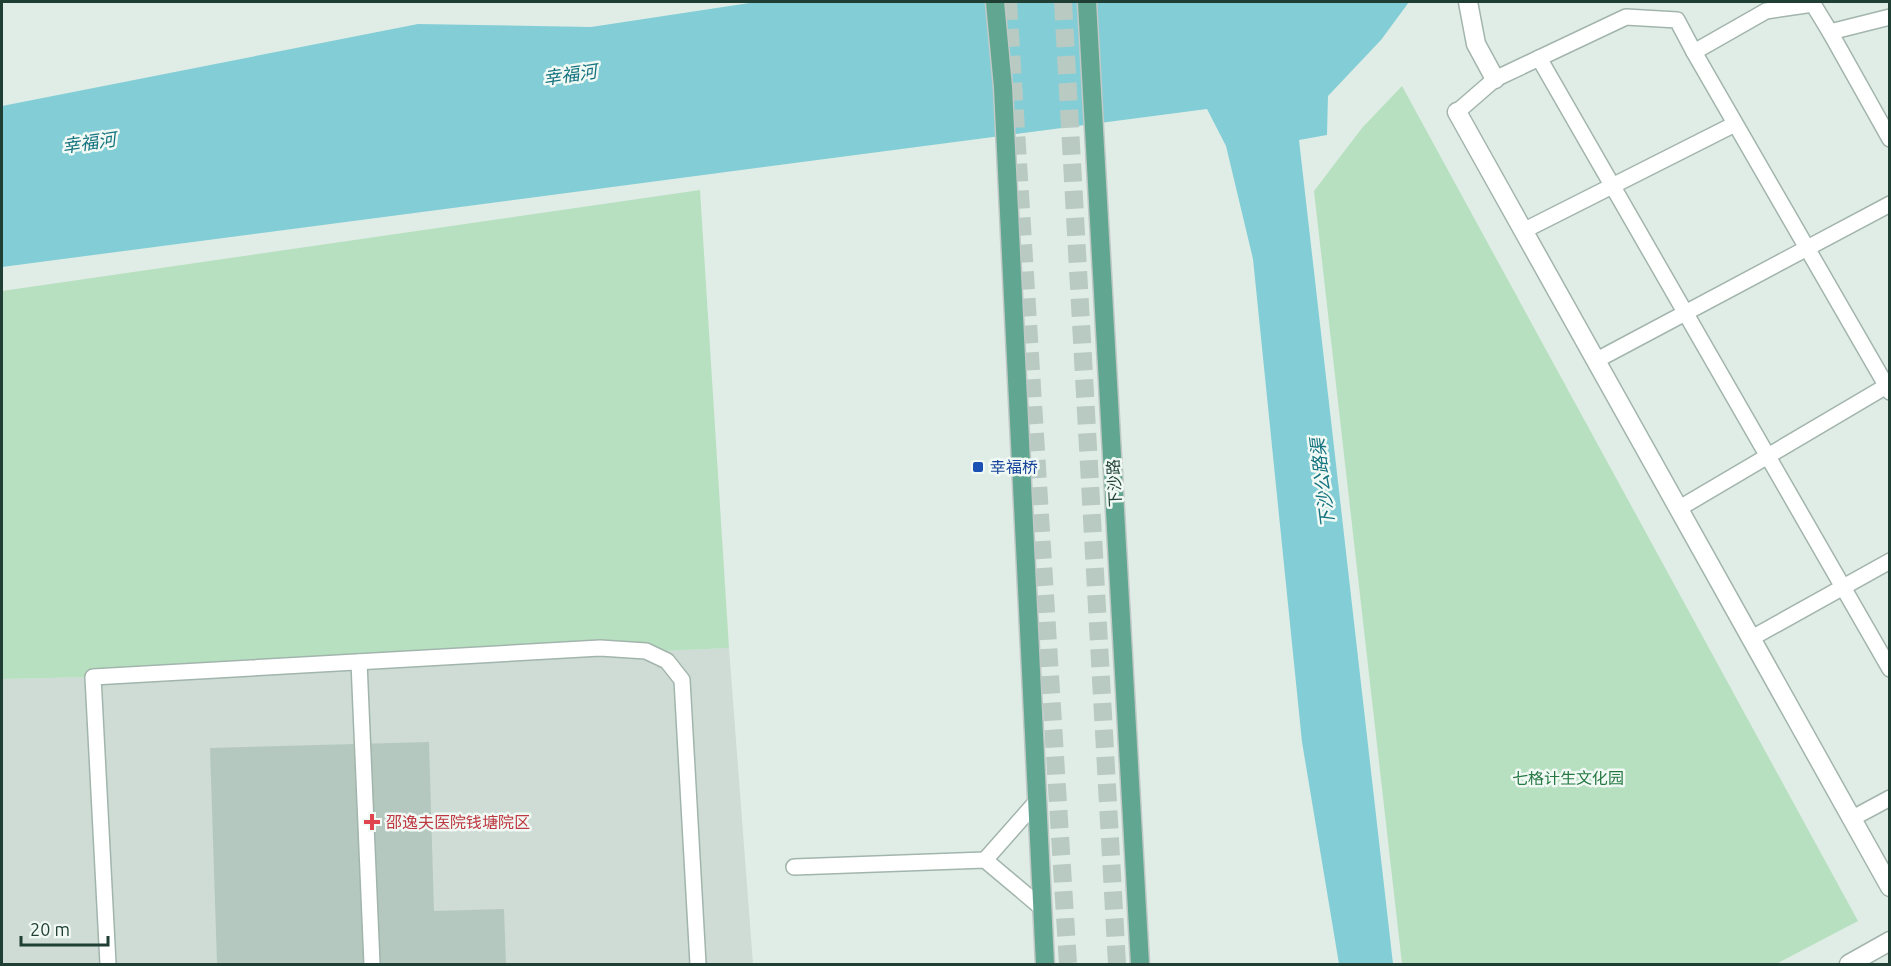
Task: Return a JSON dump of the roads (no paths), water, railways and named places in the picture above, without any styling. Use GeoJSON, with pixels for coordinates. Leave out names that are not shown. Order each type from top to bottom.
{"type":"FeatureCollection","features":[{"type":"Feature","properties":{"kind":"main road"},"geometry":{"type":"LineString","coordinates":[[995,2],[1003,87],[1045,964]]}},
{"type":"Feature","properties":{"kind":"main road","name":"下沙路"},"geometry":{"type":"LineString","coordinates":[[1087,2],[1140,964]]}},
{"type":"Feature","properties":{"kind":"street"},"geometry":{"type":"LineString","coordinates":[[1468,2],[1476,44],[1495,79]]}},
{"type":"Feature","properties":{"kind":"street"},"geometry":{"type":"LineString","coordinates":[[1457,112],[1890,887]]}},
{"type":"Feature","properties":{"kind":"street"},"geometry":{"type":"LineString","coordinates":[[1849,964],[1890,941]]}},
{"type":"Feature","properties":{"kind":"lane"},"geometry":{"type":"LineString","coordinates":[[1694,52],[1766,11],[1813,4],[1890,139]]}},
{"type":"Feature","properties":{"kind":"lane"},"geometry":{"type":"LineString","coordinates":[[1457,112],[1495,79],[1626,17],[1677,20],[1888,388],[1678,509]]}},
{"type":"Feature","properties":{"kind":"lane"},"geometry":{"type":"LineString","coordinates":[[1830,32],[1890,17]]}},
{"type":"Feature","properties":{"kind":"lane"},"geometry":{"type":"LineString","coordinates":[[1539,58],[1890,669]]}},
{"type":"Feature","properties":{"kind":"lane"},"geometry":{"type":"LineString","coordinates":[[1523,231],[1735,124]]}},
{"type":"Feature","properties":{"kind":"lane"},"geometry":{"type":"LineString","coordinates":[[1595,361],[1890,204]]}},
{"type":"Feature","properties":{"kind":"lane"},"geometry":{"type":"LineString","coordinates":[[1750,639],[1890,561]]}},
{"type":"Feature","properties":{"kind":"lane"},"geometry":{"type":"LineString","coordinates":[[108,964],[93,677],[600,648],[646,651],[667,662],[682,680],[698,964]]}},
{"type":"Feature","properties":{"kind":"lane"},"geometry":{"type":"LineString","coordinates":[[359,662],[372,964]]}},
{"type":"Feature","properties":{"kind":"lane"},"geometry":{"type":"LineString","coordinates":[[1851,819],[1890,798]]}},
{"type":"Feature","properties":{"kind":"lane"},"geometry":{"type":"LineString","coordinates":[[985,860],[1037,801]]}},
{"type":"Feature","properties":{"kind":"lane"},"geometry":{"type":"LineString","coordinates":[[794,867],[985,860],[1042,908]]}},
{"type":"Feature","properties":{"kind":"water"},"geometry":{"type":"Polygon","coordinates":[[[756,2],[1409,2],[1381,40],[1328,96],[1327,135],[1299,140],[1393,964],[1339,964],[1302,742],[1253,259],[1226,146],[1207,109],[2,267],[2,106],[418,24],[591,27],[756,2]]]}},
{"type":"Feature","properties":{"kind":"tunnel"},"geometry":{"type":"LineString","coordinates":[[1008,2],[1068,964]]}},
{"type":"Feature","properties":{"kind":"tunnel"},"geometry":{"type":"LineString","coordinates":[[1063,2],[1117,964]]}},
{"type":"Feature","properties":{"kind":"place","name":"幸福桥"},"geometry":{"type":"Point","coordinates":[978,467]}},
{"type":"Feature","properties":{"kind":"place","name":"邵逸夫医院钱塘院区"},"geometry":{"type":"Point","coordinates":[372,822]}},
{"type":"Feature","properties":{"kind":"water label","name":"幸福河"},"geometry":{"type":"Point","coordinates":[570,75]}},
{"type":"Feature","properties":{"kind":"water label","name":"幸福河"},"geometry":{"type":"Point","coordinates":[89,143]}},
{"type":"Feature","properties":{"kind":"water label","name":"下沙公路渠"},"geometry":{"type":"Point","coordinates":[1323,483]}},
{"type":"Feature","properties":{"kind":"park label","name":"七格计生文化园"},"geometry":{"type":"Point","coordinates":[1568,778]}}]}
